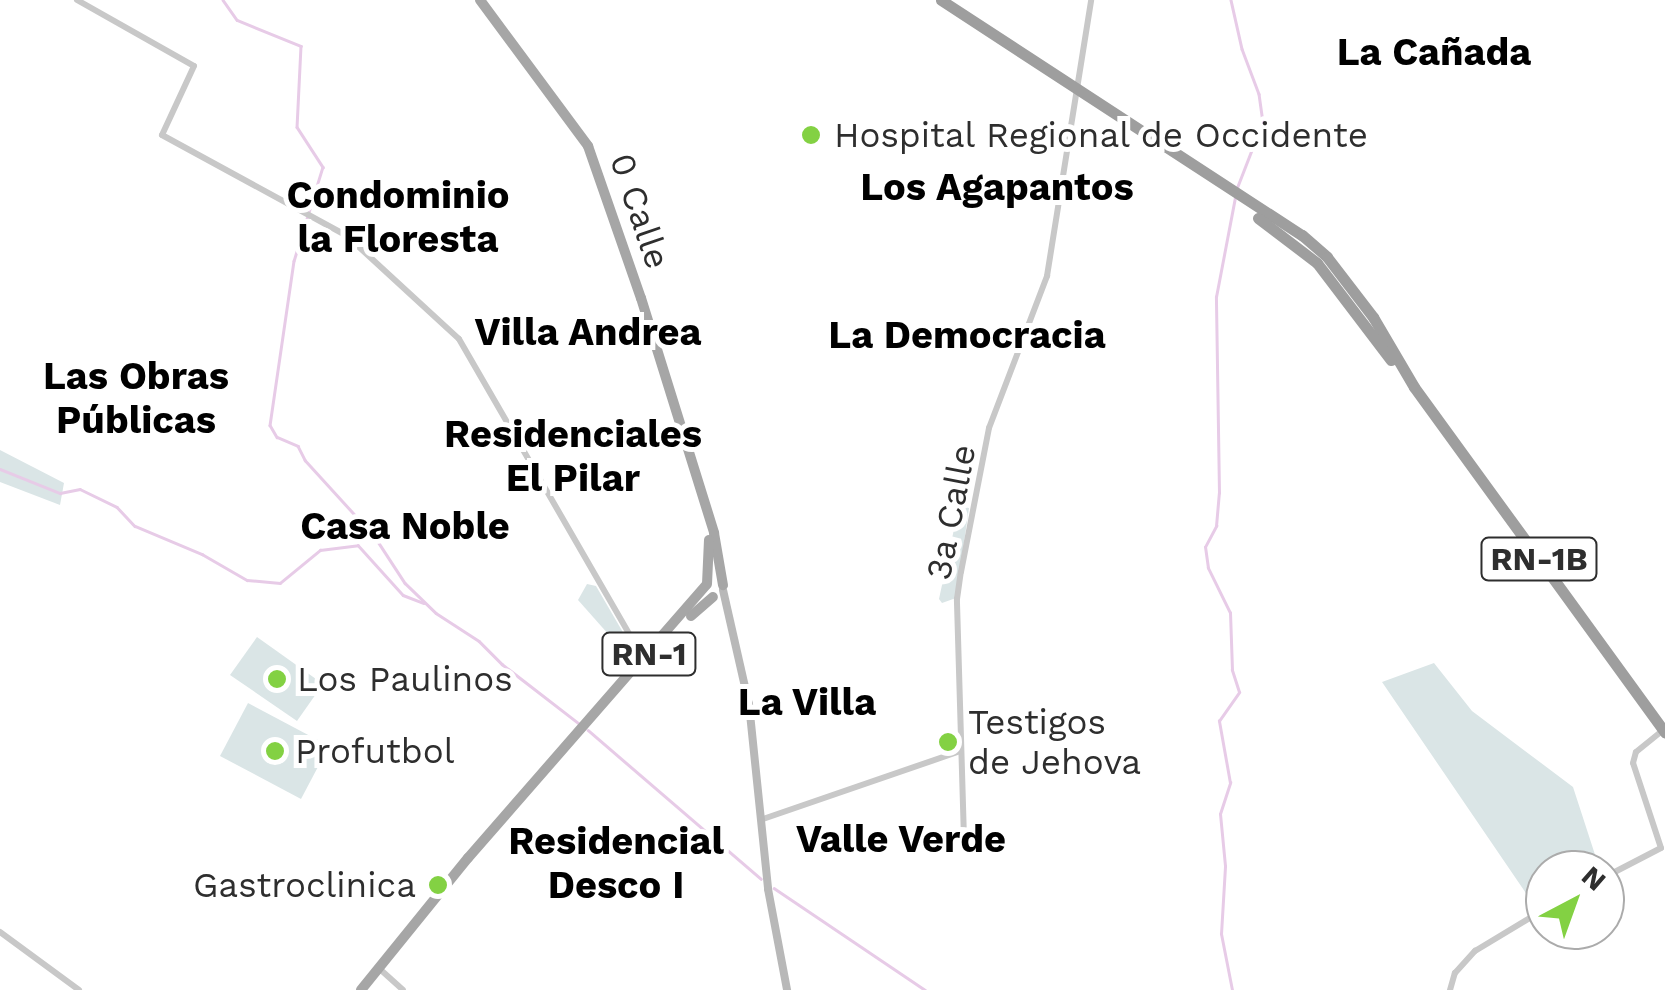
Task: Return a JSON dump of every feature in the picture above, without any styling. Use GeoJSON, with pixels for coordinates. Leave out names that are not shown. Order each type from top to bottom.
{"type":"FeatureCollection","features":[{"type":"Feature","properties":{"kind":"highway","name":"RN-1B"},"geometry":{"type":"LineString","coordinates":[[931,0],[1235,198],[1302,235],[1334,265],[1373,316],[1413,385],[1664,732]]}},
{"type":"Feature","properties":{"kind":"highway","name":"RN-1B"},"geometry":{"type":"LineString","coordinates":[[940,0],[1074,92]]}},
{"type":"Feature","properties":{"kind":"main road","name":"0 Calle"},"geometry":{"type":"LineString","coordinates":[[477,0],[583,149],[706,523],[710,548],[707,584]]}},
{"type":"Feature","properties":{"kind":"main road","name":"0 Calle"},"geometry":{"type":"LineString","coordinates":[[477,0],[588,146],[641,298],[710,521],[719,592]]}},
{"type":"Feature","properties":{"kind":"main road","name":"RN-1"},"geometry":{"type":"LineString","coordinates":[[364,990],[585,728],[655,648],[707,584],[717,580],[719,592],[585,728]]}},
{"type":"Feature","properties":{"kind":"main road"},"geometry":{"type":"LineString","coordinates":[[719,592],[731,618],[749,704],[769,895],[788,990]]}},
{"type":"Feature","properties":{"kind":"main road"},"geometry":{"type":"LineString","coordinates":[[364,990],[585,728]]}},
{"type":"Feature","properties":{"kind":"street"},"geometry":{"type":"LineString","coordinates":[[77,0],[194,66],[162,135],[353,241],[460,339],[632,639],[640,664]]}},
{"type":"Feature","properties":{"kind":"street","name":"3a Calle"},"geometry":{"type":"LineString","coordinates":[[964,840],[959,604],[975,490],[996,413],[1047,276],[1091,0]]}},
{"type":"Feature","properties":{"kind":"street"},"geometry":{"type":"LineString","coordinates":[[632,639],[655,648]]}},
{"type":"Feature","properties":{"kind":"street"},"geometry":{"type":"LineString","coordinates":[[1625,867],[1661,848],[1633,760],[1641,746],[1664,732]]}},
{"type":"Feature","properties":{"kind":"street"},"geometry":{"type":"LineString","coordinates":[[763,819],[960,751]]}},
{"type":"Feature","properties":{"kind":"street"},"geometry":{"type":"LineString","coordinates":[[1450,990],[1455,973],[1470,955],[1525,921]]}},
{"type":"Feature","properties":{"kind":"street"},"geometry":{"type":"LineString","coordinates":[[0,932],[79,990]]}},
{"type":"Feature","properties":{"kind":"street"},"geometry":{"type":"LineString","coordinates":[[382,971],[403,990]]}},
{"type":"Feature","properties":{"kind":"shaded area"},"geometry":{"type":"Polygon","coordinates":[[[0,450],[64,483],[60,505],[0,482],[0,450]]]}},
{"type":"Feature","properties":{"kind":"shaded area"},"geometry":{"type":"Polygon","coordinates":[[[959,506],[969,508],[956,598],[942,603],[939,599],[959,506]]]}},
{"type":"Feature","properties":{"kind":"shaded area"},"geometry":{"type":"Polygon","coordinates":[[[587,584],[596,586],[635,653],[633,662],[578,600],[587,584]]]}},
{"type":"Feature","properties":{"kind":"shaded area","name":"Los Paulinos"},"geometry":{"type":"Polygon","coordinates":[[[257,637],[323,684],[297,721],[230,675],[257,637]]]}},
{"type":"Feature","properties":{"kind":"shaded area"},"geometry":{"type":"Polygon","coordinates":[[[1434,663],[1472,711],[1573,787],[1593,850],[1525,850],[1525,892],[1382,682],[1434,663]]]}},
{"type":"Feature","properties":{"kind":"shaded area","name":"Profutbol"},"geometry":{"type":"Polygon","coordinates":[[[248,703],[329,746],[301,799],[220,756],[248,703]]]}},
{"type":"Feature","properties":{"kind":"waterway"},"geometry":{"type":"LineString","coordinates":[[223,0],[237,20],[301,46],[297,127],[323,167],[294,261],[270,425],[277,437],[298,446],[305,460],[375,537],[405,583],[436,613],[479,641],[502,664],[581,725]]}},
{"type":"Feature","properties":{"kind":"waterway"},"geometry":{"type":"LineString","coordinates":[[1231,0],[1242,49],[1259,94],[1263,122],[1237,189]]}},
{"type":"Feature","properties":{"kind":"waterway"},"geometry":{"type":"LineString","coordinates":[[1232,990],[1221,934],[1225,866],[1220,814],[1230,783],[1219,721],[1239,692],[1232,670],[1230,613],[1208,568],[1205,547],[1216,526],[1219,493],[1216,297],[1235,197]]}},
{"type":"Feature","properties":{"kind":"waterway"},"geometry":{"type":"LineString","coordinates":[[0,469],[60,493],[80,489],[117,507],[135,526],[202,554],[247,580],[280,583],[320,550],[358,545],[403,595],[424,603]]}},
{"type":"Feature","properties":{"kind":"waterway"},"geometry":{"type":"LineString","coordinates":[[588,730],[761,879]]}},
{"type":"Feature","properties":{"kind":"waterway"},"geometry":{"type":"LineString","coordinates":[[774,888],[925,990]]}},
{"type":"Feature","properties":{"kind":"place","name":"Hospital Regional de Occidente"},"geometry":{"type":"Point","coordinates":[811,135]}},
{"type":"Feature","properties":{"kind":"place","name":"Los Paulinos"},"geometry":{"type":"Point","coordinates":[277,679]}},
{"type":"Feature","properties":{"kind":"place","name":"Testigos de Jehova"},"geometry":{"type":"Point","coordinates":[948,742]}},
{"type":"Feature","properties":{"kind":"place","name":"Profutbol"},"geometry":{"type":"Point","coordinates":[275,751]}},
{"type":"Feature","properties":{"kind":"place","name":"Gastroclinica"},"geometry":{"type":"Point","coordinates":[438,885]}},
{"type":"Feature","properties":{"kind":"district","name":"La Cañada"},"geometry":{"type":"Point","coordinates":[1434,53]}},
{"type":"Feature","properties":{"kind":"district","name":"Los Agapantos"},"geometry":{"type":"Point","coordinates":[997,188]}},
{"type":"Feature","properties":{"kind":"district","name":"Condominio la Floresta"},"geometry":{"type":"Point","coordinates":[398,218]}},
{"type":"Feature","properties":{"kind":"district","name":"Villa Andrea"},"geometry":{"type":"Point","coordinates":[588,333]}},
{"type":"Feature","properties":{"kind":"district","name":"La Democracia"},"geometry":{"type":"Point","coordinates":[967,336]}},
{"type":"Feature","properties":{"kind":"district","name":"Las Obras Públicas"},"geometry":{"type":"Point","coordinates":[136,399]}},
{"type":"Feature","properties":{"kind":"district","name":"Residenciales El Pilar"},"geometry":{"type":"Point","coordinates":[573,457]}},
{"type":"Feature","properties":{"kind":"district","name":"Casa Noble"},"geometry":{"type":"Point","coordinates":[405,527]}},
{"type":"Feature","properties":{"kind":"district","name":"La Villa"},"geometry":{"type":"Point","coordinates":[807,703]}},
{"type":"Feature","properties":{"kind":"district","name":"Valle Verde"},"geometry":{"type":"Point","coordinates":[901,840]}},
{"type":"Feature","properties":{"kind":"district","name":"Residencial Desco I"},"geometry":{"type":"Point","coordinates":[616,864]}}]}
